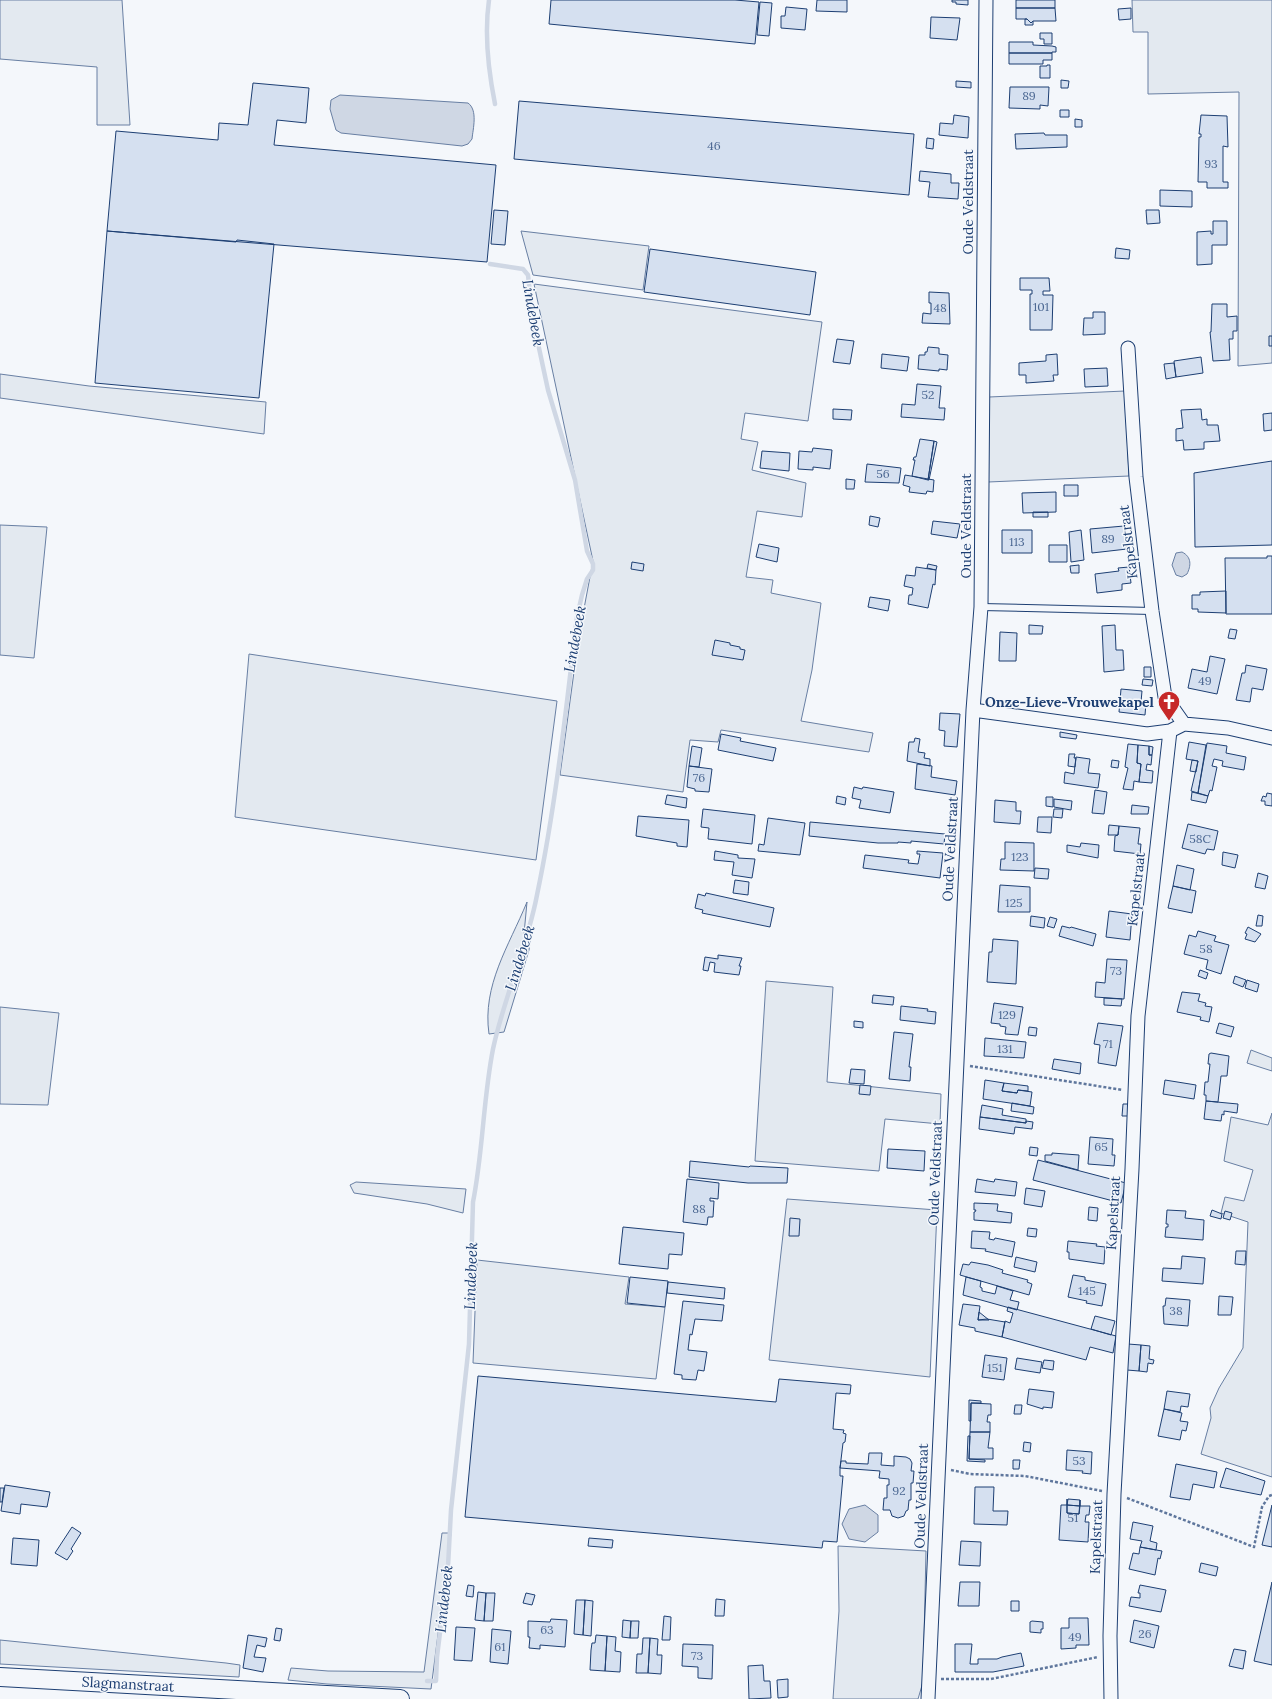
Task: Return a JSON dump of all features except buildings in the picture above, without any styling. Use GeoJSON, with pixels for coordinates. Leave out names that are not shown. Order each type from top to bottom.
{"type":"FeatureCollection","features":[{"type":"Feature","properties":{"kind":"main road","name":"Slagmanstraat"},"geometry":{"type":"LineString","coordinates":[[0,1676],[400,1699]]}},
{"type":"Feature","properties":{"kind":"street","name":"Oude Veldstraat"},"geometry":{"type":"LineString","coordinates":[[928,1699],[973,710],[981,606],[986,0]]}},
{"type":"Feature","properties":{"kind":"street","name":"Kapelstraat"},"geometry":{"type":"LineString","coordinates":[[1128,348],[1136,477],[1152,611],[1165,698],[1184,724]]}},
{"type":"Feature","properties":{"kind":"street"},"geometry":{"type":"LineString","coordinates":[[973,710],[1147,734],[1170,731],[1184,724],[1228,728],[1272,738]]}},
{"type":"Feature","properties":{"kind":"street","name":"Kapelstraat"},"geometry":{"type":"LineString","coordinates":[[1111,1699],[1110,1655],[1114,1493],[1138,1016],[1170,731]]}},
{"type":"Feature","properties":{"kind":"lane"},"geometry":{"type":"LineString","coordinates":[[981,606],[1152,611]]}},
{"type":"Feature","properties":{"kind":"path"},"geometry":{"type":"LineString","coordinates":[[956,1064],[1135,1092]]}},
{"type":"Feature","properties":{"kind":"path"},"geometry":{"type":"LineString","coordinates":[[939,1467],[970,1474],[1026,1476],[1114,1493],[1254,1548],[1262,1507],[1269,1496],[1272,1495]]}},
{"type":"Feature","properties":{"kind":"path"},"geometry":{"type":"LineString","coordinates":[[930,1680],[991,1679],[1110,1655]]}},
{"type":"Feature","properties":{"kind":"shaded area"},"geometry":{"type":"Polygon","coordinates":[[[0,0],[122,0],[130,125],[97,125],[97,67],[0,59],[0,0]]]}},
{"type":"Feature","properties":{"kind":"shaded area"},"geometry":{"type":"Polygon","coordinates":[[[1132,0],[1272,0],[1272,363],[1238,366],[1239,92],[1148,94],[1148,32],[1133,32],[1132,0]]]}},
{"type":"Feature","properties":{"kind":"shaded area"},"geometry":{"type":"Polygon","coordinates":[[[340,95],[468,103],[473,110],[474,115],[472,139],[468,144],[462,146],[341,133],[336,130],[330,109],[331,100],[340,95]]]}},
{"type":"Feature","properties":{"kind":"shaded area"},"geometry":{"type":"Polygon","coordinates":[[[521,231],[649,246],[643,290],[533,275],[521,231]]]}},
{"type":"Feature","properties":{"kind":"shaded area"},"geometry":{"type":"Polygon","coordinates":[[[534,284],[822,322],[808,421],[745,413],[741,439],[758,442],[752,470],[806,483],[802,517],[757,511],[746,577],[773,580],[771,593],[821,603],[812,670],[801,721],[873,733],[869,752],[721,730],[718,742],[690,740],[683,792],[560,775],[579,635],[593,561],[534,284]]]}},
{"type":"Feature","properties":{"kind":"shaded area"},"geometry":{"type":"Polygon","coordinates":[[[0,374],[89,386],[266,402],[264,434],[0,398],[0,374]]]}},
{"type":"Feature","properties":{"kind":"shaded area"},"geometry":{"type":"Polygon","coordinates":[[[1125,391],[1129,476],[988,482],[989,397],[1125,391]]]}},
{"type":"Feature","properties":{"kind":"shaded area"},"geometry":{"type":"Polygon","coordinates":[[[0,525],[47,527],[34,658],[0,655],[0,525]]]}},
{"type":"Feature","properties":{"kind":"shaded area"},"geometry":{"type":"Polygon","coordinates":[[[1182,552],[1188,556],[1190,565],[1187,574],[1182,577],[1176,575],[1172,565],[1176,553],[1182,552]]]}},
{"type":"Feature","properties":{"kind":"shaded area"},"geometry":{"type":"Polygon","coordinates":[[[249,654],[557,701],[536,860],[235,817],[249,654]]]}},
{"type":"Feature","properties":{"kind":"shaded area"},"geometry":{"type":"Polygon","coordinates":[[[527,902],[524,934],[531,936],[529,950],[504,1032],[489,1034],[489,999],[493,982],[505,950],[527,902]]]}},
{"type":"Feature","properties":{"kind":"shaded area"},"geometry":{"type":"Polygon","coordinates":[[[766,981],[833,987],[827,1082],[941,1094],[940,1124],[885,1119],[879,1171],[755,1161],[766,981]]]}},
{"type":"Feature","properties":{"kind":"shaded area"},"geometry":{"type":"Polygon","coordinates":[[[0,1007],[59,1013],[48,1105],[0,1104],[0,1007]]]}},
{"type":"Feature","properties":{"kind":"shaded area"},"geometry":{"type":"Polygon","coordinates":[[[1251,1050],[1272,1058],[1272,1071],[1247,1063],[1251,1050]]]}},
{"type":"Feature","properties":{"kind":"shaded area"},"geometry":{"type":"Polygon","coordinates":[[[1272,1113],[1272,1477],[1201,1454],[1211,1418],[1210,1408],[1219,1388],[1243,1348],[1248,1222],[1221,1213],[1225,1197],[1244,1201],[1253,1170],[1224,1161],[1231,1117],[1268,1125],[1272,1113]]]}},
{"type":"Feature","properties":{"kind":"shaded area"},"geometry":{"type":"Polygon","coordinates":[[[356,1182],[466,1189],[463,1213],[427,1204],[354,1193],[350,1185],[356,1182]]]}},
{"type":"Feature","properties":{"kind":"shaded area"},"geometry":{"type":"Polygon","coordinates":[[[787,1199],[937,1210],[930,1377],[769,1360],[787,1199]]]}},
{"type":"Feature","properties":{"kind":"shaded area"},"geometry":{"type":"Polygon","coordinates":[[[477,1260],[629,1277],[625,1304],[665,1307],[656,1379],[473,1363],[477,1260]]]}},
{"type":"Feature","properties":{"kind":"shaded area"},"geometry":{"type":"Polygon","coordinates":[[[865,1505],[878,1515],[878,1532],[865,1542],[849,1539],[842,1524],[849,1509],[865,1505]]]}},
{"type":"Feature","properties":{"kind":"shaded area"},"geometry":{"type":"Polygon","coordinates":[[[442,1533],[451,1533],[431,1689],[327,1684],[288,1680],[291,1668],[328,1671],[424,1672],[442,1533]]]}},
{"type":"Feature","properties":{"kind":"shaded area"},"geometry":{"type":"Polygon","coordinates":[[[838,1546],[926,1551],[923,1682],[918,1699],[833,1699],[839,1611],[838,1546]]]}},
{"type":"Feature","properties":{"kind":"shaded area"},"geometry":{"type":"Polygon","coordinates":[[[0,1640],[240,1665],[239,1677],[0,1664],[0,1640]]]}},
{"type":"Feature","properties":{"kind":"waterway","name":"Lindebeek"},"geometry":{"type":"LineString","coordinates":[[489,0],[487,39],[490,78],[495,104]]}},
{"type":"Feature","properties":{"kind":"waterway","name":"Lindebeek"},"geometry":{"type":"LineString","coordinates":[[427,1681],[436,1681],[437,1657],[448,1567],[451,1510],[469,1344],[473,1202],[479,1164],[487,1087],[493,1049],[503,1010],[533,915],[550,826],[565,722],[577,617],[587,579],[593,570],[593,564],[587,551],[575,480],[548,390],[533,320],[528,275],[523,269],[490,264]]}},
{"type":"Feature","properties":{"kind":"place","name":"Onze-Lieve-Vrouwekapel"},"geometry":{"type":"Point","coordinates":[1169,722]}}]}
